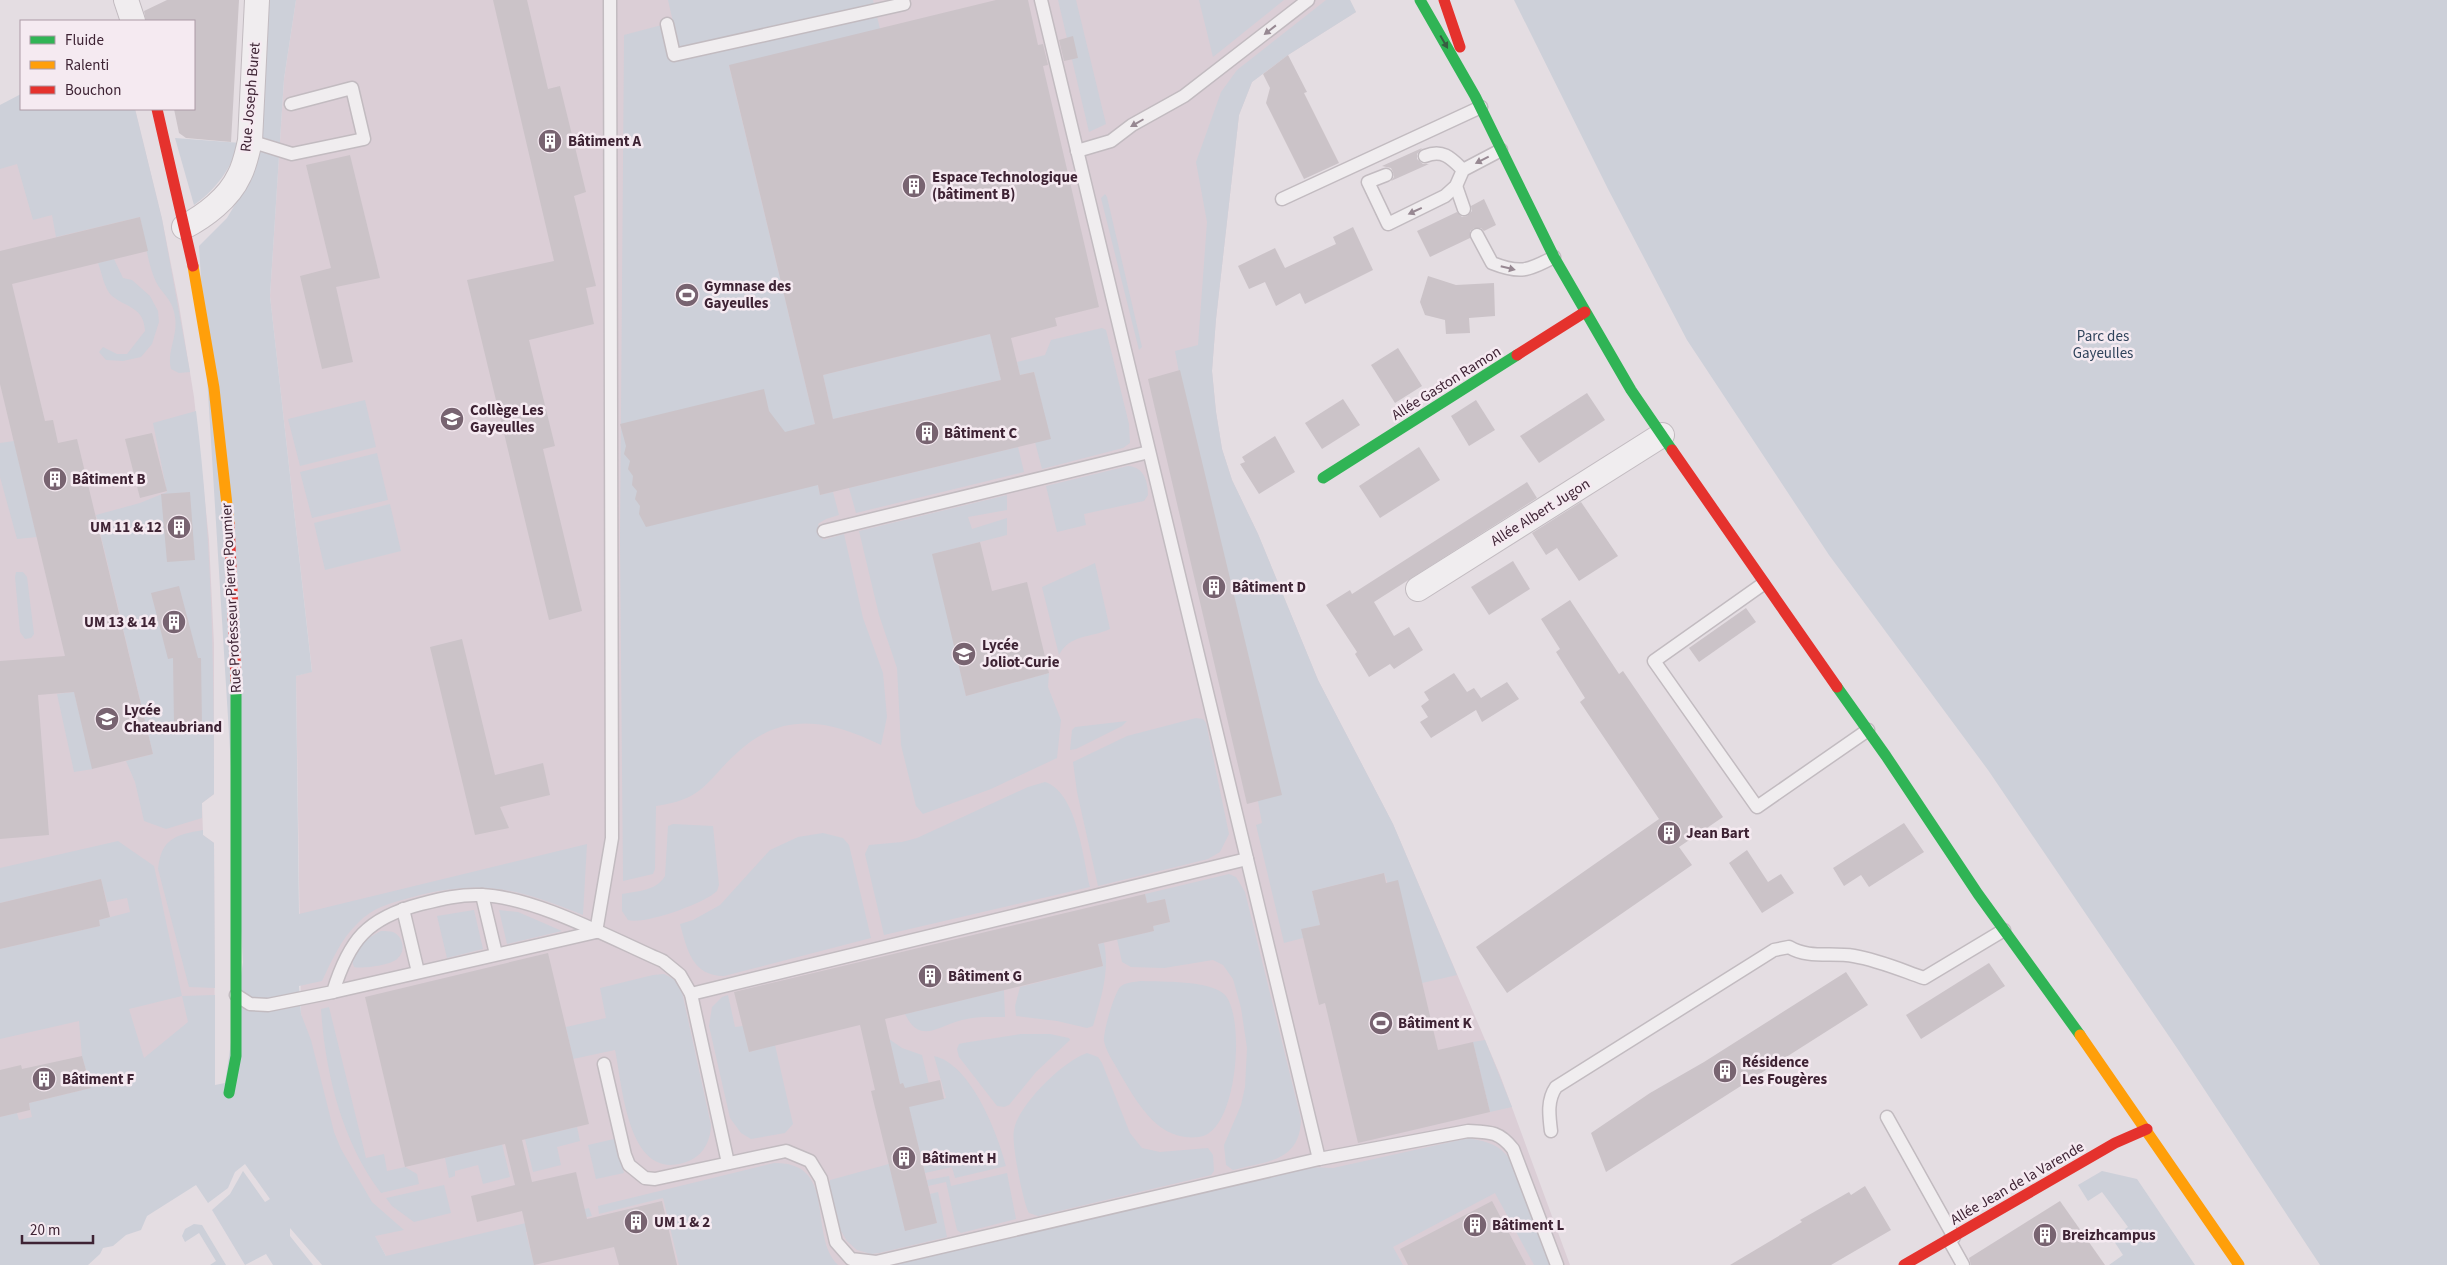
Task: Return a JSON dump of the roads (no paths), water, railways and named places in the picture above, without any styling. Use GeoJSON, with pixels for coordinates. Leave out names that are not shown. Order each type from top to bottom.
{"type":"FeatureCollection","features":[{"type":"Feature","properties":{"kind":"main road"},"geometry":{"type":"LineString","coordinates":[[1420,0],[1478,102],[1554,257],[1631,390],[1763,584],[1868,730],[2004,930],[2147,1129],[2239,1265]]}},
{"type":"Feature","properties":{"kind":"main road"},"geometry":{"type":"LineString","coordinates":[[1444,0],[1452,19],[1478,102]]}},
{"type":"Feature","properties":{"kind":"main road","name":"Rue Professeur Pierre Poumier"},"geometry":{"type":"LineString","coordinates":[[157,110],[184,227],[216,392],[232,556],[236,715],[236,1056],[229,1093]]}},
{"type":"Feature","properties":{"kind":"main road","name":"Allée Gaston Ramon"},"geometry":{"type":"LineString","coordinates":[[1323,478],[1585,312]]}},
{"type":"Feature","properties":{"kind":"main road","name":"Allée Jean de la Varende"},"geometry":{"type":"LineString","coordinates":[[1904,1265],[2116,1143],[2147,1129]]}},
{"type":"Feature","properties":{"kind":"street"},"geometry":{"type":"LineString","coordinates":[[126,0],[132,20]]}},
{"type":"Feature","properties":{"kind":"street","name":"Rue Joseph Buret"},"geometry":{"type":"LineString","coordinates":[[184,227],[210,210],[228,193],[239,177],[250,141],[257,0]]}},
{"type":"Feature","properties":{"kind":"street","name":"Allée Albert Jugon"},"geometry":{"type":"LineString","coordinates":[[1418,589],[1662,435]]}},
{"type":"Feature","properties":{"kind":"lane"},"geometry":{"type":"LineString","coordinates":[[596,932],[612,838],[610,0]]}},
{"type":"Feature","properties":{"kind":"lane"},"geometry":{"type":"LineString","coordinates":[[667,24],[674,55],[904,4],[903,0]]}},
{"type":"Feature","properties":{"kind":"lane"},"geometry":{"type":"LineString","coordinates":[[1041,0],[1319,1160]]}},
{"type":"Feature","properties":{"kind":"lane"},"geometry":{"type":"LineString","coordinates":[[1077,151],[1111,141],[1132,125],[1184,96],[1308,0]]}},
{"type":"Feature","properties":{"kind":"lane"},"geometry":{"type":"LineString","coordinates":[[250,141],[292,154],[364,139],[352,88],[291,104]]}},
{"type":"Feature","properties":{"kind":"lane"},"geometry":{"type":"LineString","coordinates":[[1282,199],[1478,102]]}},
{"type":"Feature","properties":{"kind":"lane"},"geometry":{"type":"LineString","coordinates":[[1386,175],[1368,182],[1388,224],[1445,196],[1456,186],[1463,170],[1501,150]]}},
{"type":"Feature","properties":{"kind":"lane"},"geometry":{"type":"LineString","coordinates":[[1425,156],[1434,152],[1448,155],[1463,170]]}},
{"type":"Feature","properties":{"kind":"lane"},"geometry":{"type":"LineString","coordinates":[[1456,186],[1464,209]]}},
{"type":"Feature","properties":{"kind":"lane"},"geometry":{"type":"LineString","coordinates":[[1477,235],[1492,263],[1512,271],[1533,268],[1554,257]]}},
{"type":"Feature","properties":{"kind":"lane"},"geometry":{"type":"LineString","coordinates":[[824,532],[1149,452]]}},
{"type":"Feature","properties":{"kind":"lane"},"geometry":{"type":"LineString","coordinates":[[1763,584],[1654,660],[1757,807],[1868,730]]}},
{"type":"Feature","properties":{"kind":"lane"},"geometry":{"type":"LineString","coordinates":[[691,994],[1247,859]]}},
{"type":"Feature","properties":{"kind":"lane"},"geometry":{"type":"LineString","coordinates":[[482,895],[496,954]]}},
{"type":"Feature","properties":{"kind":"lane"},"geometry":{"type":"LineString","coordinates":[[333,992],[341,965],[354,943],[383,917],[403,909],[452,897],[482,895],[507,898],[538,907],[663,961],[680,975],[691,994],[728,1164]]}},
{"type":"Feature","properties":{"kind":"lane"},"geometry":{"type":"LineString","coordinates":[[403,909],[418,972]]}},
{"type":"Feature","properties":{"kind":"lane"},"geometry":{"type":"LineString","coordinates":[[1551,1130],[1549,1110],[1551,1094],[1556,1087],[1774,950],[1789,947],[1801,954],[1851,955],[1876,960],[1924,978],[2004,930]]}},
{"type":"Feature","properties":{"kind":"lane"},"geometry":{"type":"LineString","coordinates":[[236,995],[250,1004],[268,1005],[596,932]]}},
{"type":"Feature","properties":{"kind":"lane"},"geometry":{"type":"LineString","coordinates":[[604,1064],[625,1155],[636,1173],[645,1178],[655,1180],[786,1151],[810,1161],[821,1179],[836,1242],[851,1259],[876,1262],[1319,1160],[1468,1131],[1490,1132],[1504,1138],[1513,1149],[1557,1265]]}},
{"type":"Feature","properties":{"kind":"lane"},"geometry":{"type":"LineString","coordinates":[[1887,1117],[1952,1238],[1963,1265]]}},
{"type":"Feature","properties":{"kind":"place","name":"Bâtiment A"},"geometry":{"type":"Point","coordinates":[550,141]}},
{"type":"Feature","properties":{"kind":"place","name":"Espace Technologique (bâtiment B)"},"geometry":{"type":"Point","coordinates":[914,186]}},
{"type":"Feature","properties":{"kind":"place","name":"Gymnase des Gayeulles"},"geometry":{"type":"Point","coordinates":[687,295]}},
{"type":"Feature","properties":{"kind":"place","name":"Collège Les Gayeulles"},"geometry":{"type":"Point","coordinates":[452,419]}},
{"type":"Feature","properties":{"kind":"place","name":"Bâtiment C"},"geometry":{"type":"Point","coordinates":[927,433]}},
{"type":"Feature","properties":{"kind":"place","name":"Bâtiment B"},"geometry":{"type":"Point","coordinates":[55,479]}},
{"type":"Feature","properties":{"kind":"place","name":"UM 11 & 12"},"geometry":{"type":"Point","coordinates":[179,527]}},
{"type":"Feature","properties":{"kind":"place","name":"Bâtiment D"},"geometry":{"type":"Point","coordinates":[1214,587]}},
{"type":"Feature","properties":{"kind":"place","name":"UM 13 & 14"},"geometry":{"type":"Point","coordinates":[174,622]}},
{"type":"Feature","properties":{"kind":"place","name":"Lycée Joliot-Curie"},"geometry":{"type":"Point","coordinates":[964,654]}},
{"type":"Feature","properties":{"kind":"place","name":"Lycée Chateaubriand"},"geometry":{"type":"Point","coordinates":[107,719]}},
{"type":"Feature","properties":{"kind":"place","name":"Jean Bart"},"geometry":{"type":"Point","coordinates":[1669,833]}},
{"type":"Feature","properties":{"kind":"place","name":"Bâtiment G"},"geometry":{"type":"Point","coordinates":[930,976]}},
{"type":"Feature","properties":{"kind":"place","name":"Bâtiment K"},"geometry":{"type":"Point","coordinates":[1381,1023]}},
{"type":"Feature","properties":{"kind":"place","name":"Résidence Les Fougères"},"geometry":{"type":"Point","coordinates":[1725,1071]}},
{"type":"Feature","properties":{"kind":"place","name":"Bâtiment F"},"geometry":{"type":"Point","coordinates":[44,1079]}},
{"type":"Feature","properties":{"kind":"place","name":"Bâtiment H"},"geometry":{"type":"Point","coordinates":[904,1158]}},
{"type":"Feature","properties":{"kind":"place","name":"UM 1 & 2"},"geometry":{"type":"Point","coordinates":[636,1222]}},
{"type":"Feature","properties":{"kind":"place","name":"Bâtiment L"},"geometry":{"type":"Point","coordinates":[1475,1225]}},
{"type":"Feature","properties":{"kind":"place","name":"Breizhcampus"},"geometry":{"type":"Point","coordinates":[2045,1235]}},
{"type":"Feature","properties":{"kind":"park label","name":"Parc des Gayeulles"},"geometry":{"type":"Point","coordinates":[2103,344]}}]}
